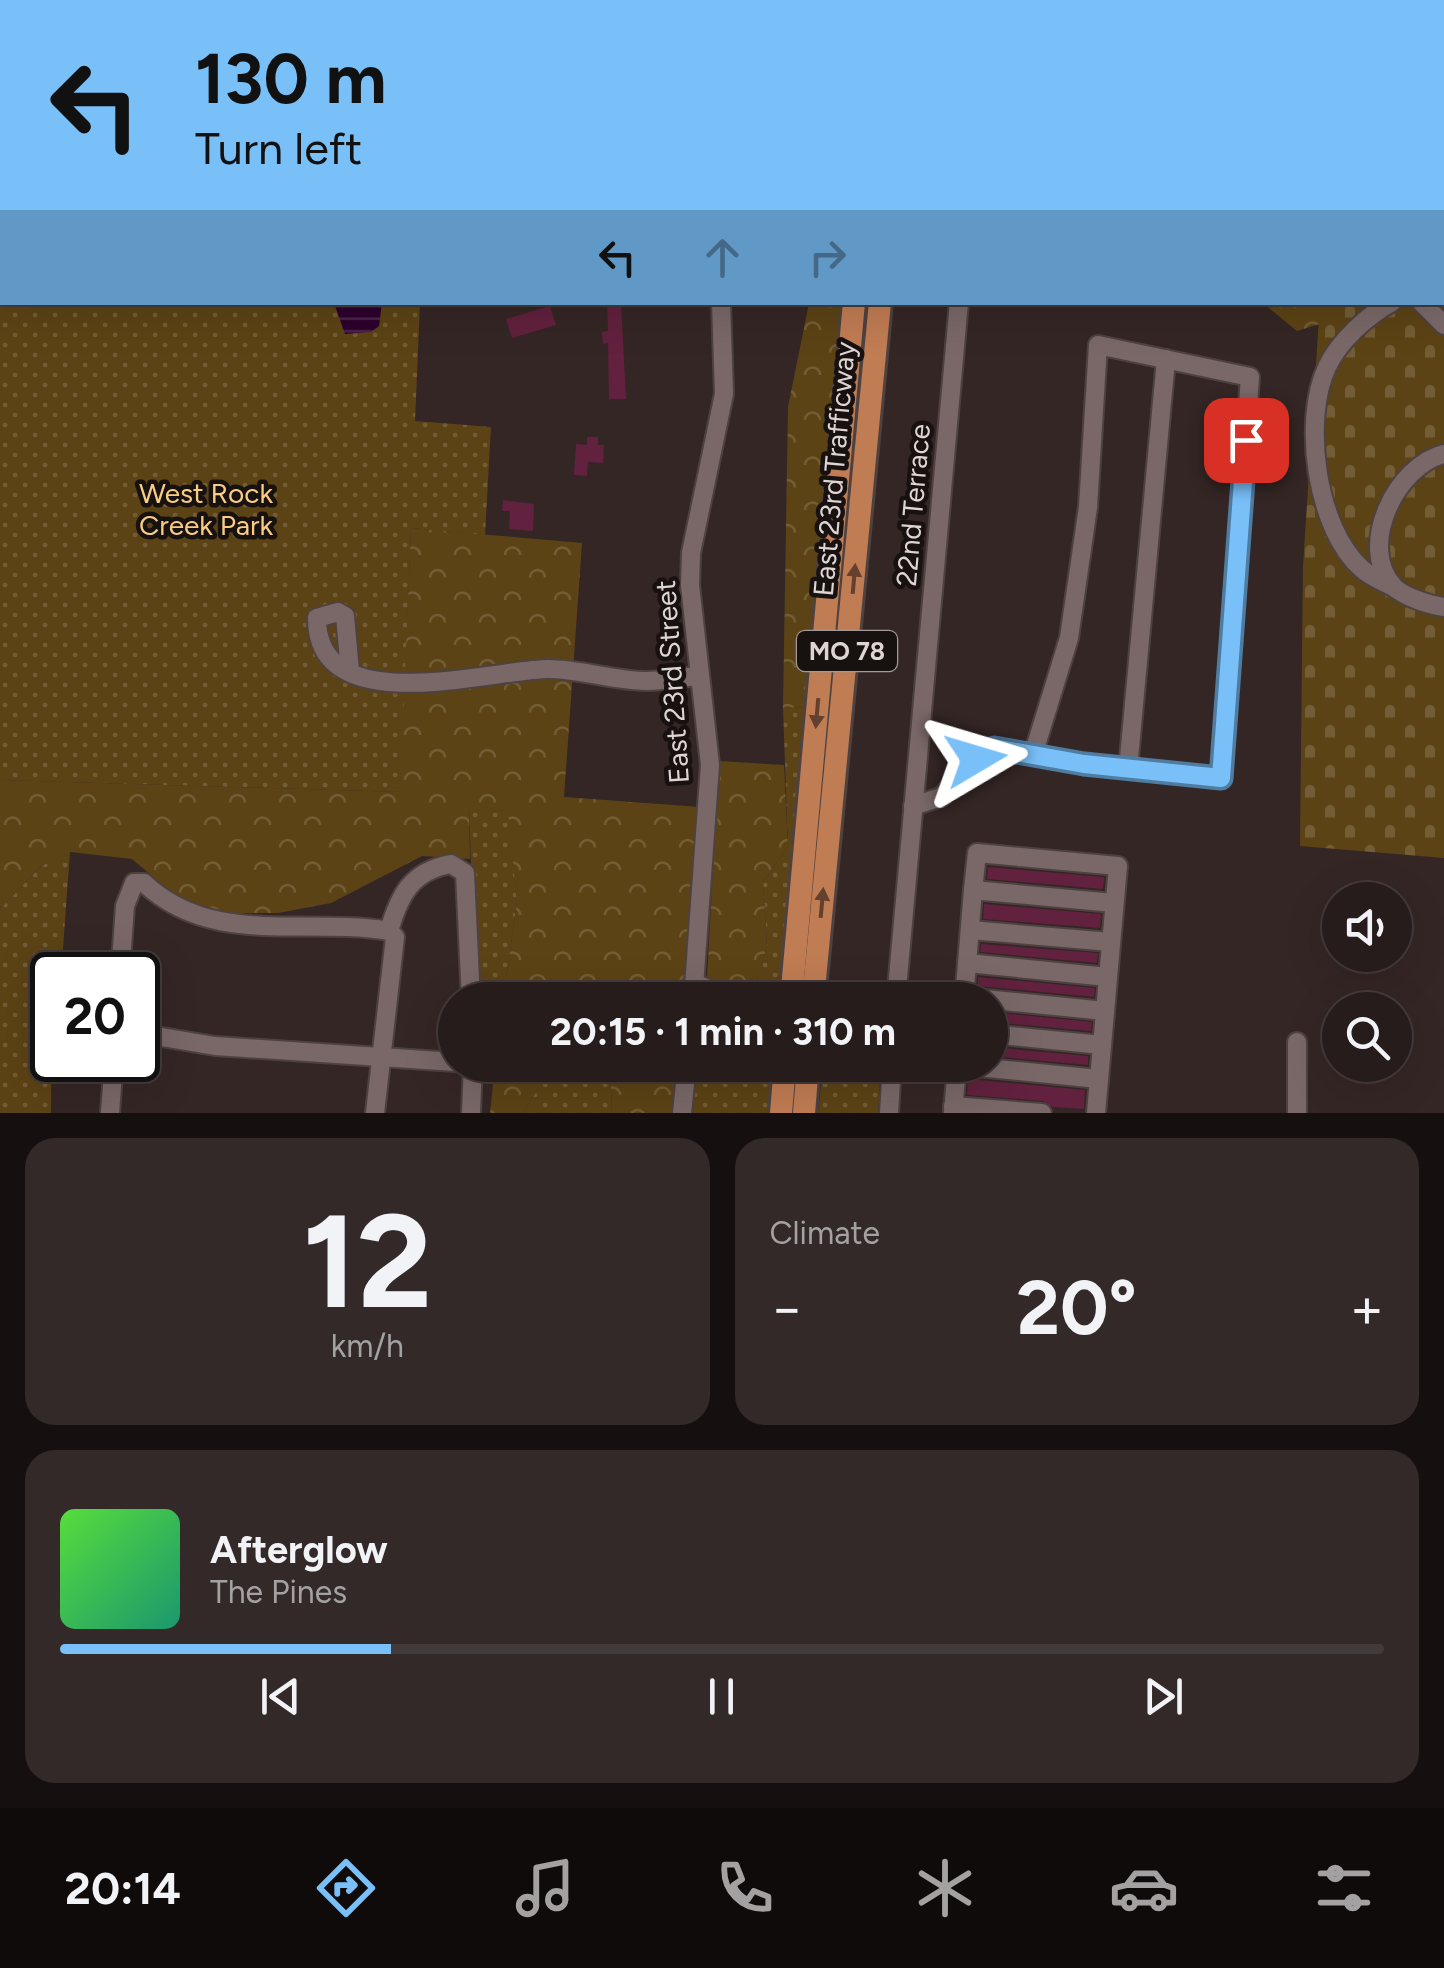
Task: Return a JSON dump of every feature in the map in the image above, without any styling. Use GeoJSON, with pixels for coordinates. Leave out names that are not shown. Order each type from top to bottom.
{"type":"FeatureCollection","features":[{"type":"Feature","properties":{"kind":"main road","name":"East 23rd Trafficway"},"geometry":{"type":"LineString","coordinates":[[793,982],[854,305]]}},
{"type":"Feature","properties":{"kind":"main road","name":"East 23rd Trafficway"},"geometry":{"type":"LineString","coordinates":[[815,982],[880,305]]}},
{"type":"Feature","properties":{"kind":"main road"},"geometry":{"type":"LineString","coordinates":[[781,1113],[784,1082]]}},
{"type":"Feature","properties":{"kind":"main road"},"geometry":{"type":"LineString","coordinates":[[804,1113],[807,1082]]}},
{"type":"Feature","properties":{"kind":"street","name":"East 23rd Street"},"geometry":{"type":"LineString","coordinates":[[694,982],[710,765],[692,631],[690,569],[724,394],[721,305]]}},
{"type":"Feature","properties":{"kind":"street","name":"22nd Terrace"},"geometry":{"type":"LineString","coordinates":[[898,982],[959,305]]}},
{"type":"Feature","properties":{"kind":"street"},"geometry":{"type":"LineString","coordinates":[[1388,305],[1360,327],[1326,368],[1316,427],[1318,482],[1335,529],[1362,570],[1444,608]]}},
{"type":"Feature","properties":{"kind":"street"},"geometry":{"type":"LineString","coordinates":[[1423,305],[1444,325]]}},
{"type":"Feature","properties":{"kind":"street"},"geometry":{"type":"LineString","coordinates":[[914,806],[941,798],[980,755],[994,748],[1033,755],[1128,769],[1221,778],[1250,377],[1098,345],[1088,508],[1069,638],[1033,755]]}},
{"type":"Feature","properties":{"kind":"street"},"geometry":{"type":"LineString","coordinates":[[1128,769],[1166,360]]}},
{"type":"Feature","properties":{"kind":"street"},"geometry":{"type":"LineString","coordinates":[[1395,588],[1385,570],[1381,539],[1391,499],[1431,457],[1444,454]]}},
{"type":"Feature","properties":{"kind":"street"},"geometry":{"type":"LineString","coordinates":[[350,672],[364,680],[396,682],[548,669],[644,681],[700,676]]}},
{"type":"Feature","properties":{"kind":"street"},"geometry":{"type":"LineString","coordinates":[[965,982],[978,853],[1118,866],[1096,1113]]}},
{"type":"Feature","properties":{"kind":"street"},"geometry":{"type":"LineString","coordinates":[[390,931],[400,893],[420,876],[451,864],[465,874],[469,982]]}},
{"type":"Feature","properties":{"kind":"street"},"geometry":{"type":"LineString","coordinates":[[122,952],[125,906],[134,883],[144,883],[180,912],[226,923],[351,925],[390,931],[395,937],[391,995],[375,1113]]}},
{"type":"Feature","properties":{"kind":"street"},"geometry":{"type":"LineString","coordinates":[[973,890],[1114,903]]}},
{"type":"Feature","properties":{"kind":"street"},"geometry":{"type":"LineString","coordinates":[[970,930],[1111,942]]}},
{"type":"Feature","properties":{"kind":"street"},"geometry":{"type":"LineString","coordinates":[[967,963],[1108,977]]}},
{"type":"Feature","properties":{"kind":"street"},"geometry":{"type":"LineString","coordinates":[[1008,1002],[1105,1010]]}},
{"type":"Feature","properties":{"kind":"street"},"geometry":{"type":"LineString","coordinates":[[1008,1036],[1102,1045]]}},
{"type":"Feature","properties":{"kind":"street"},"geometry":{"type":"LineString","coordinates":[[160,1037],[214,1046],[438,1061]]}},
{"type":"Feature","properties":{"kind":"street"},"geometry":{"type":"LineString","coordinates":[[1297,1042],[1297,1113]]}},
{"type":"Feature","properties":{"kind":"street"},"geometry":{"type":"LineString","coordinates":[[1008,1070],[1099,1079]]}},
{"type":"Feature","properties":{"kind":"street"},"geometry":{"type":"LineString","coordinates":[[110,1113],[112,1082]]}},
{"type":"Feature","properties":{"kind":"street"},"geometry":{"type":"LineString","coordinates":[[471,1113],[472,1082]]}},
{"type":"Feature","properties":{"kind":"street"},"geometry":{"type":"LineString","coordinates":[[682,1113],[685,1082]]}},
{"type":"Feature","properties":{"kind":"street"},"geometry":{"type":"LineString","coordinates":[[889,1113],[891,1082]]}},
{"type":"Feature","properties":{"kind":"street"},"geometry":{"type":"LineString","coordinates":[[955,1082],[953,1109],[1042,1113]]}},
{"type":"Feature","properties":{"kind":"green space","name":"West Rock Creek Park"},"geometry":{"type":"Polygon","coordinates":[[[0,305],[420,305],[415,421],[491,427],[485,535],[411,528],[401,792],[0,780],[0,305]]]}},
{"type":"Feature","properties":{"kind":"green space"},"geometry":{"type":"Polygon","coordinates":[[[809,305],[842,305],[808,707],[783,708],[788,407],[809,305]]]}},
{"type":"Feature","properties":{"kind":"green space"},"geometry":{"type":"Polygon","coordinates":[[[1265,305],[1335,305],[1333,320],[1297,331],[1265,305]]]}},
{"type":"Feature","properties":{"kind":"green space"},"geometry":{"type":"Polygon","coordinates":[[[1320,305],[1444,305],[1444,858],[1300,846],[1303,566],[1320,305]]]}},
{"type":"Feature","properties":{"kind":"green space"},"geometry":{"type":"Polygon","coordinates":[[[411,528],[582,543],[564,797],[700,807],[685,982],[506,982],[517,901],[508,811],[469,810],[470,859],[422,856],[331,903],[278,913],[219,913],[186,904],[132,859],[71,852],[41,866],[0,909],[0,780],[400,792],[411,528]]]}},
{"type":"Feature","properties":{"kind":"green space"},"geometry":{"type":"Polygon","coordinates":[[[808,707],[781,978],[777,982],[756,982],[767,946],[763,882],[788,847],[783,708],[808,707]]]}},
{"type":"Feature","properties":{"kind":"green space"},"geometry":{"type":"Polygon","coordinates":[[[719,761],[784,765],[788,847],[763,882],[767,946],[756,982],[713,982],[707,978],[719,761]]]}},
{"type":"Feature","properties":{"kind":"green space"},"geometry":{"type":"Polygon","coordinates":[[[469,809],[509,811],[517,901],[506,982],[475,982],[469,809]]]}},
{"type":"Feature","properties":{"kind":"green space"},"geometry":{"type":"Polygon","coordinates":[[[70,852],[63,952],[30,952],[30,1082],[51,1082],[51,1113],[0,1113],[0,909],[41,866],[70,852]]]}},
{"type":"Feature","properties":{"kind":"green space"},"geometry":{"type":"Polygon","coordinates":[[[493,1082],[542,1082],[523,1113],[490,1113],[493,1082]]]}},
{"type":"Feature","properties":{"kind":"green space"},"geometry":{"type":"Polygon","coordinates":[[[542,1082],[611,1082],[612,1113],[523,1113],[542,1082]]]}},
{"type":"Feature","properties":{"kind":"green space"},"geometry":{"type":"Polygon","coordinates":[[[611,1082],[676,1082],[673,1113],[612,1113],[611,1082]]]}},
{"type":"Feature","properties":{"kind":"green space"},"geometry":{"type":"Polygon","coordinates":[[[696,1082],[771,1082],[768,1113],[693,1113],[696,1082]]]}},
{"type":"Feature","properties":{"kind":"green space"},"geometry":{"type":"Polygon","coordinates":[[[821,1082],[880,1082],[878,1113],[818,1113],[821,1082]]]}},
{"type":"Feature","properties":{"kind":"shaded area"},"geometry":{"type":"Polygon","coordinates":[[[335,305],[382,305],[379,326],[371,332],[345,334],[335,305]]]}},
{"type":"Feature","properties":{"kind":"building"},"geometry":{"type":"Polygon","coordinates":[[[607,305],[621,305],[626,399],[609,399],[608,343],[603,344],[602,332],[608,331],[607,305]]]}},
{"type":"Feature","properties":{"kind":"building"},"geometry":{"type":"Polygon","coordinates":[[[550,306],[556,325],[512,338],[506,319],[550,306]]]}},
{"type":"Feature","properties":{"kind":"building"},"geometry":{"type":"Polygon","coordinates":[[[587,437],[598,437],[598,445],[604,445],[603,463],[588,462],[587,476],[574,475],[576,444],[587,445],[587,437]]]}},
{"type":"Feature","properties":{"kind":"building"},"geometry":{"type":"Polygon","coordinates":[[[503,500],[534,504],[533,531],[509,529],[510,511],[502,511],[503,500]]]}},
{"type":"Feature","properties":{"kind":"building"},"geometry":{"type":"Polygon","coordinates":[[[988,867],[1104,877],[1103,889],[987,879],[988,867]]]}},
{"type":"Feature","properties":{"kind":"building"},"geometry":{"type":"Polygon","coordinates":[[[984,904],[1101,914],[1100,928],[983,919],[984,904]]]}},
{"type":"Feature","properties":{"kind":"building"},"geometry":{"type":"Polygon","coordinates":[[[981,944],[1098,953],[1097,963],[980,952],[981,944]]]}},
{"type":"Feature","properties":{"kind":"building"},"geometry":{"type":"Polygon","coordinates":[[[978,977],[1095,988],[1094,997],[1008,989],[1008,982],[978,982],[978,977]]]}},
{"type":"Feature","properties":{"kind":"building"},"geometry":{"type":"Polygon","coordinates":[[[1008,1014],[1092,1022],[1091,1031],[1008,1024],[1008,1014]]]}},
{"type":"Feature","properties":{"kind":"building"},"geometry":{"type":"Polygon","coordinates":[[[1008,1049],[1088,1056],[1088,1065],[1008,1058],[1008,1049]]]}},
{"type":"Feature","properties":{"kind":"building"},"geometry":{"type":"Polygon","coordinates":[[[968,1082],[1085,1090],[1084,1109],[1053,1107],[1043,1101],[967,1095],[968,1082]]]}},
{"type":"Feature","properties":{"kind":"route"},"geometry":{"type":"LineString","coordinates":[[976,759],[994,748],[1084,764],[1221,778],[1246,440]]}}]}
